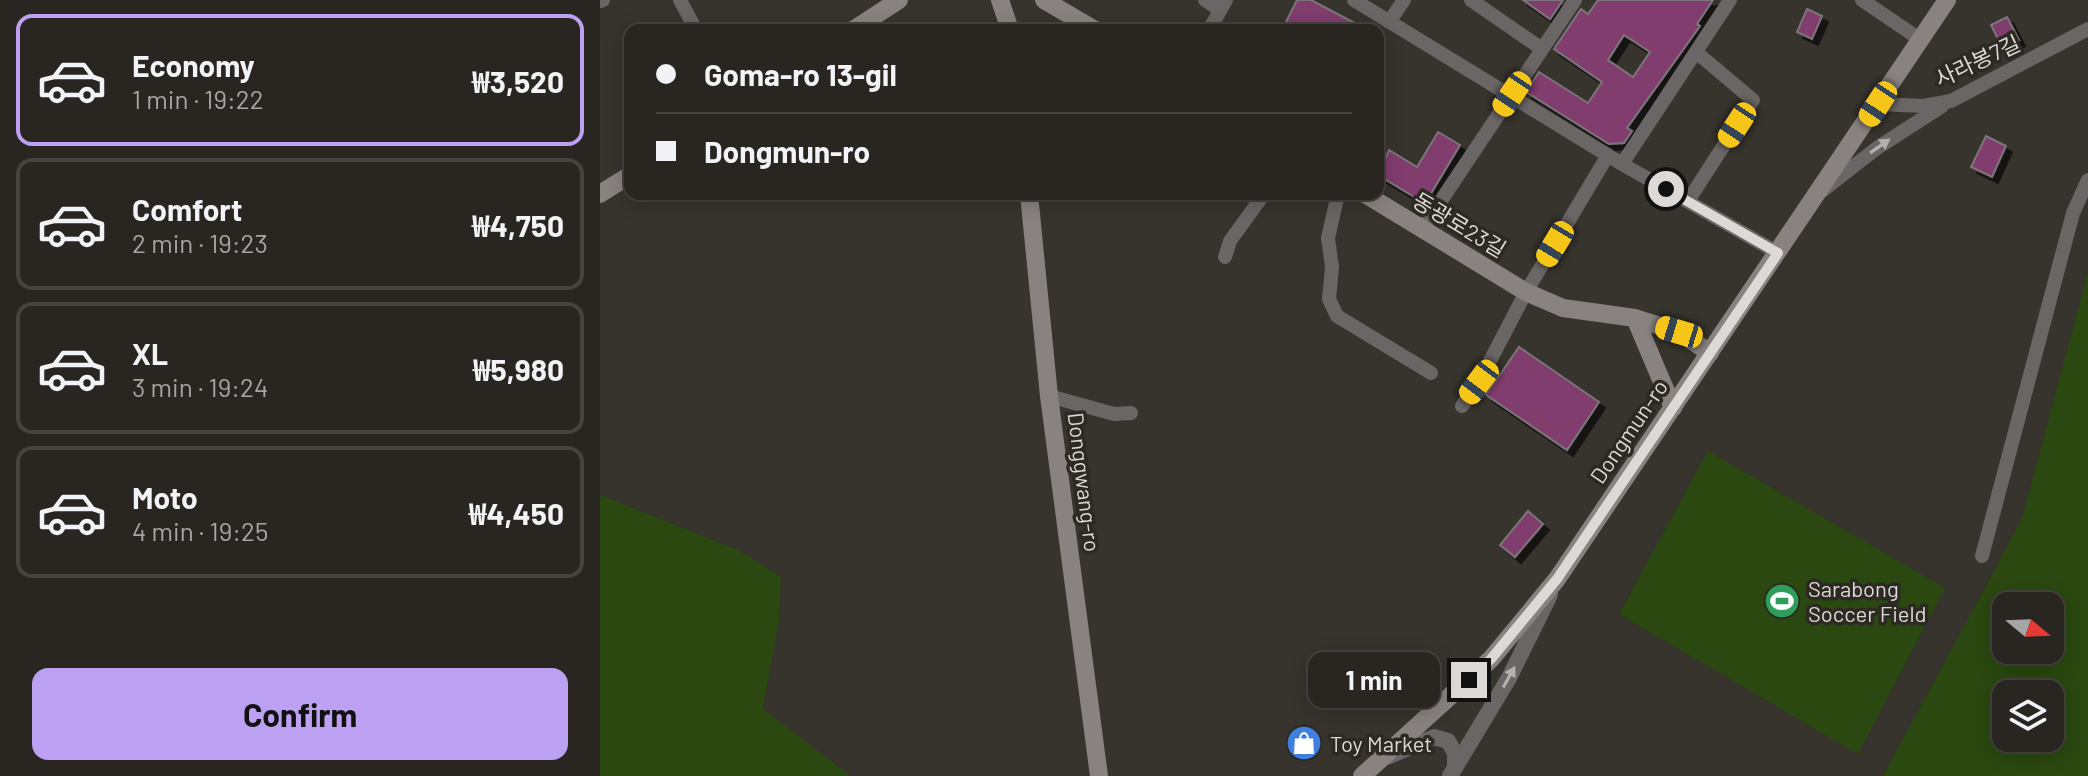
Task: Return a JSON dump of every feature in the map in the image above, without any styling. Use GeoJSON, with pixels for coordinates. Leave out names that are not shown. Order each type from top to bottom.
{"type":"FeatureCollection","features":[{"type":"Feature","properties":{"kind":"main road"},"geometry":{"type":"LineString","coordinates":[[862,24],[899,0]]}},
{"type":"Feature","properties":{"kind":"main road"},"geometry":{"type":"LineString","coordinates":[[1000,0],[1008,24]]}},
{"type":"Feature","properties":{"kind":"main road"},"geometry":{"type":"LineString","coordinates":[[1044,0],[1080,24]]}},
{"type":"Feature","properties":{"kind":"main road","name":"Dongmun-ro"},"geometry":{"type":"LineString","coordinates":[[1362,776],[1491,659],[1557,579],[1947,0]]}},
{"type":"Feature","properties":{"kind":"main road"},"geometry":{"type":"LineString","coordinates":[[600,194],[624,179]]}},
{"type":"Feature","properties":{"kind":"main road","name":"Donggwang-ro"},"geometry":{"type":"LineString","coordinates":[[1030,200],[1049,396],[1099,776]]}},
{"type":"Feature","properties":{"kind":"main road","name":"동광로23길"},"geometry":{"type":"LineString","coordinates":[[1375,200],[1526,292],[1563,308],[1635,318],[1679,332],[1710,353]]}},
{"type":"Feature","properties":{"kind":"main road"},"geometry":{"type":"LineString","coordinates":[[1635,318],[1673,408]]}},
{"type":"Feature","properties":{"kind":"street"},"geometry":{"type":"LineString","coordinates":[[680,0],[693,24]]}},
{"type":"Feature","properties":{"kind":"street"},"geometry":{"type":"LineString","coordinates":[[1205,0],[1223,5],[1212,24]]}},
{"type":"Feature","properties":{"kind":"street"},"geometry":{"type":"LineString","coordinates":[[1354,0],[1622,164],[1778,253]]}},
{"type":"Feature","properties":{"kind":"street"},"geometry":{"type":"LineString","coordinates":[[1389,22],[1404,0]]}},
{"type":"Feature","properties":{"kind":"street"},"geometry":{"type":"LineString","coordinates":[[1471,0],[1542,49]]}},
{"type":"Feature","properties":{"kind":"street"},"geometry":{"type":"LineString","coordinates":[[1422,229],[1575,0]]}},
{"type":"Feature","properties":{"kind":"street"},"geometry":{"type":"LineString","coordinates":[[1622,164],[1730,0]]}},
{"type":"Feature","properties":{"kind":"street"},"geometry":{"type":"LineString","coordinates":[[1862,0],[1921,40]]}},
{"type":"Feature","properties":{"kind":"street","name":"사라봉7길"},"geometry":{"type":"LineString","coordinates":[[1878,104],[1923,106],[1951,101],[2088,29]]}},
{"type":"Feature","properties":{"kind":"street"},"geometry":{"type":"LineString","coordinates":[[1688,201],[1753,100],[1696,52]]}},
{"type":"Feature","properties":{"kind":"street"},"geometry":{"type":"LineString","coordinates":[[1819,194],[1877,148],[1951,101]]}},
{"type":"Feature","properties":{"kind":"street"},"geometry":{"type":"LineString","coordinates":[[1462,406],[1479,382],[1526,292],[1608,155]]}},
{"type":"Feature","properties":{"kind":"street"},"geometry":{"type":"LineString","coordinates":[[1982,556],[2073,213],[2088,180]]}},
{"type":"Feature","properties":{"kind":"street"},"geometry":{"type":"LineString","coordinates":[[1225,257],[1230,241],[1260,200]]}},
{"type":"Feature","properties":{"kind":"street"},"geometry":{"type":"LineString","coordinates":[[1337,200],[1328,238],[1332,267],[1329,299],[1337,316],[1431,373]]}},
{"type":"Feature","properties":{"kind":"street"},"geometry":{"type":"LineString","coordinates":[[1049,396],[1114,414],[1131,413]]}},
{"type":"Feature","properties":{"kind":"street"},"geometry":{"type":"LineString","coordinates":[[1452,772],[1509,678],[1557,579]]}},
{"type":"Feature","properties":{"kind":"street"},"geometry":{"type":"LineString","coordinates":[[1379,761],[1434,737],[1448,741],[1455,753],[1452,772]]}},
{"type":"Feature","properties":{"kind":"green space"},"geometry":{"type":"Polygon","coordinates":[[[2088,272],[2088,776],[1883,776],[2022,519],[2088,272]]]}},
{"type":"Feature","properties":{"kind":"green space","name":"Sarabong Soccer Field"},"geometry":{"type":"Polygon","coordinates":[[[1708,451],[1945,588],[1858,754],[1619,614],[1708,451]]]}},
{"type":"Feature","properties":{"kind":"green space"},"geometry":{"type":"Polygon","coordinates":[[[600,495],[738,550],[781,577],[779,619],[763,709],[851,776],[600,776],[600,495]]]}},
{"type":"Feature","properties":{"kind":"building"},"geometry":{"type":"Polygon","coordinates":[[[1297,0],[1311,0],[1357,24],[1285,24],[1297,0]]]}},
{"type":"Feature","properties":{"kind":"building"},"geometry":{"type":"Polygon","coordinates":[[[1523,0],[1563,0],[1550,19],[1523,0]]]}},
{"type":"Feature","properties":{"kind":"building"},"geometry":{"type":"Polygon","coordinates":[[[1598,0],[1713,0],[1697,24],[1700,26],[1627,128],[1632,131],[1624,143],[1609,144],[1526,92],[1539,72],[1588,103],[1602,82],[1554,49],[1581,9],[1588,14],[1598,0]],[[1624,35],[1608,60],[1633,77],[1650,52],[1624,35]]]}},
{"type":"Feature","properties":{"kind":"building"},"geometry":{"type":"Polygon","coordinates":[[[1807,9],[1822,16],[1812,39],[1797,32],[1807,9]]]}},
{"type":"Feature","properties":{"kind":"building"},"geometry":{"type":"Polygon","coordinates":[[[2007,17],[2019,40],[2003,49],[1991,25],[2007,17]]]}},
{"type":"Feature","properties":{"kind":"building"},"geometry":{"type":"Polygon","coordinates":[[[1438,132],[1460,145],[1430,195],[1416,198],[1384,179],[1384,161],[1389,150],[1417,167],[1438,132]]]}},
{"type":"Feature","properties":{"kind":"building"},"geometry":{"type":"Polygon","coordinates":[[[1986,136],[2006,146],[1992,177],[1971,167],[1986,136]]]}},
{"type":"Feature","properties":{"kind":"building"},"geometry":{"type":"Polygon","coordinates":[[[1519,347],[1599,402],[1567,450],[1486,395],[1519,347]]]}},
{"type":"Feature","properties":{"kind":"building"},"geometry":{"type":"Polygon","coordinates":[[[1528,511],[1543,524],[1515,557],[1500,545],[1528,511]]]}},
{"type":"Feature","properties":{"kind":"place","name":"Sarabong Soccer Field"},"geometry":{"type":"Point","coordinates":[1782,601]}},
{"type":"Feature","properties":{"kind":"place","name":"Toy Market"},"geometry":{"type":"Point","coordinates":[1304,743]}},
{"type":"Feature","properties":{"kind":"route"},"geometry":{"type":"LineString","coordinates":[[1469,680],[1491,659],[1557,579],[1778,253],[1666,189]]}}]}
